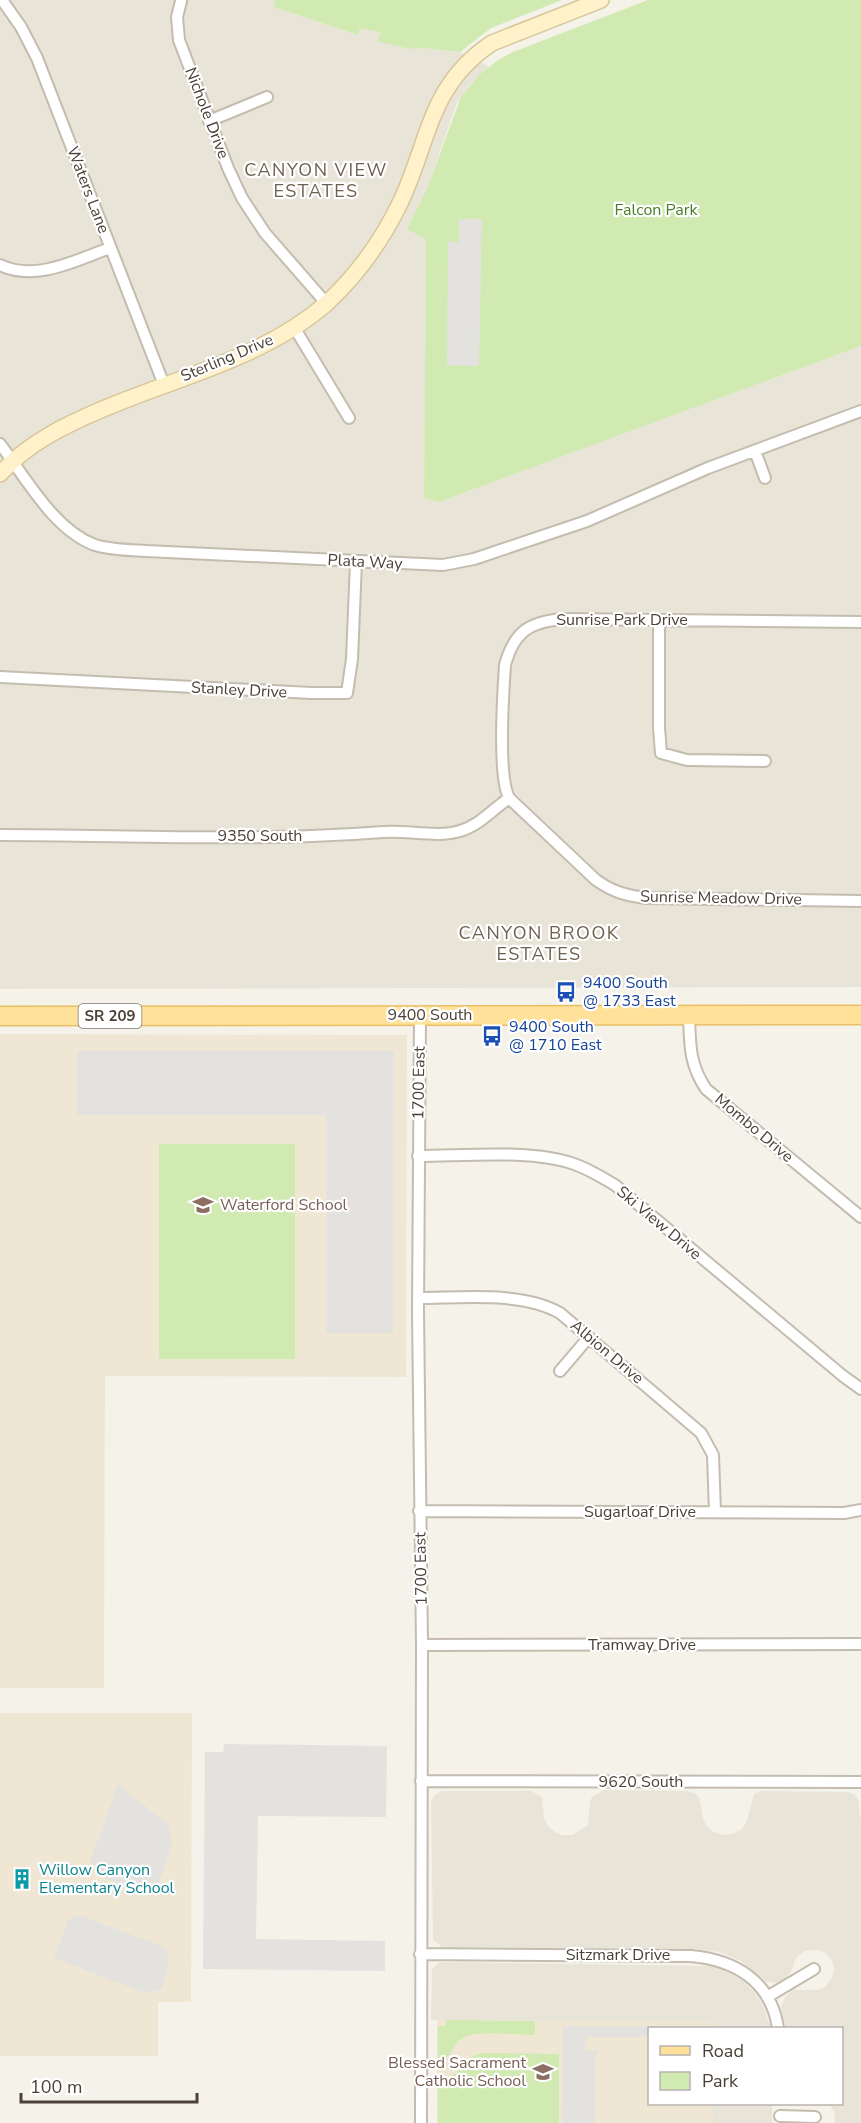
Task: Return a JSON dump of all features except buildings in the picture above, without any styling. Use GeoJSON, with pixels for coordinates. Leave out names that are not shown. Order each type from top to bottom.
{"type":"FeatureCollection","features":[{"type":"Feature","properties":{"kind":"main road","name":"9400 South"},"geometry":{"type":"LineString","coordinates":[[0,1017],[861,1015]]}},
{"type":"Feature","properties":{"kind":"street","name":"Waters Lane"},"geometry":{"type":"LineString","coordinates":[[3,0],[21,27],[37,58],[164,385]]}},
{"type":"Feature","properties":{"kind":"street","name":"Sterling Drive"},"geometry":{"type":"LineString","coordinates":[[0,474],[13,461],[46,437],[69,424],[249,352],[294,327],[326,303],[360,267],[390,223],[402,199],[440,101],[456,74],[478,52],[492,44],[601,0]]}},
{"type":"Feature","properties":{"kind":"street","name":"Nichole Drive"},"geometry":{"type":"LineString","coordinates":[[181,1],[177,17],[179,40],[209,121],[242,198],[265,232],[326,303]]}},
{"type":"Feature","properties":{"kind":"street"},"geometry":{"type":"LineString","coordinates":[[209,121],[267,97]]}},
{"type":"Feature","properties":{"kind":"street"},"geometry":{"type":"LineString","coordinates":[[0,265],[22,271],[51,269],[110,248]]}},
{"type":"Feature","properties":{"kind":"street"},"geometry":{"type":"LineString","coordinates":[[294,327],[349,418]]}},
{"type":"Feature","properties":{"kind":"street","name":"Plata Way"},"geometry":{"type":"LineString","coordinates":[[0,444],[55,516],[72,533],[96,545],[119,550],[436,565],[474,559],[587,520],[708,468],[861,411]]}},
{"type":"Feature","properties":{"kind":"street"},"geometry":{"type":"LineString","coordinates":[[755,451],[765,478]]}},
{"type":"Feature","properties":{"kind":"street","name":"Stanley Drive"},"geometry":{"type":"LineString","coordinates":[[0,677],[347,693],[352,659],[356,562]]}},
{"type":"Feature","properties":{"kind":"street","name":"Sunrise Park Drive"},"geometry":{"type":"LineString","coordinates":[[509,798],[504,780],[504,679],[509,651],[516,638],[528,627],[542,621],[561,619],[861,622]]}},
{"type":"Feature","properties":{"kind":"street"},"geometry":{"type":"LineString","coordinates":[[659,620],[661,753],[687,760],[765,761]]}},
{"type":"Feature","properties":{"kind":"street","name":"9350 South"},"geometry":{"type":"LineString","coordinates":[[0,835],[328,836],[384,832],[459,832],[474,826],[509,798]]}},
{"type":"Feature","properties":{"kind":"street","name":"Sunrise Meadow Drive"},"geometry":{"type":"LineString","coordinates":[[509,798],[596,880],[610,890],[628,896],[861,901]]}},
{"type":"Feature","properties":{"kind":"street","name":"1700 East"},"geometry":{"type":"LineString","coordinates":[[420,1015],[418,1298],[422,1645],[421,2123]]}},
{"type":"Feature","properties":{"kind":"street","name":"Mombo Drive"},"geometry":{"type":"LineString","coordinates":[[689,1015],[691,1056],[696,1073],[706,1089],[861,1217]]}},
{"type":"Feature","properties":{"kind":"street","name":"Ski View Drive"},"geometry":{"type":"LineString","coordinates":[[418,1156],[527,1155],[550,1157],[595,1172],[615,1185],[861,1389]]}},
{"type":"Feature","properties":{"kind":"street","name":"Albion Drive"},"geometry":{"type":"LineString","coordinates":[[418,1298],[515,1298],[531,1300],[560,1313],[701,1433],[713,1455],[715,1512]]}},
{"type":"Feature","properties":{"kind":"street"},"geometry":{"type":"LineString","coordinates":[[560,1371],[589,1337]]}},
{"type":"Feature","properties":{"kind":"street","name":"Sugarloaf Drive"},"geometry":{"type":"LineString","coordinates":[[419,1511],[844,1513],[861,1510]]}},
{"type":"Feature","properties":{"kind":"street","name":"Tramway Drive"},"geometry":{"type":"LineString","coordinates":[[422,1645],[861,1644]]}},
{"type":"Feature","properties":{"kind":"street","name":"9620 South"},"geometry":{"type":"LineString","coordinates":[[421,1781],[861,1782]]}},
{"type":"Feature","properties":{"kind":"street","name":"Sitzmark Drive"},"geometry":{"type":"LineString","coordinates":[[420,1954],[679,1955],[713,1958],[734,1965],[753,1979],[767,1997],[777,2018],[778,2027]]}},
{"type":"Feature","properties":{"kind":"street"},"geometry":{"type":"LineString","coordinates":[[767,1997],[814,1969]]}},
{"type":"Feature","properties":{"kind":"street"},"geometry":{"type":"LineString","coordinates":[[780,2120],[815,2117]]}},
{"type":"Feature","properties":{"kind":"shaded area"},"geometry":{"type":"Polygon","coordinates":[[[0,0],[275,0],[274,7],[358,35],[360,28],[381,33],[378,41],[410,49],[460,52],[489,66],[470,85],[456,105],[428,186],[407,229],[426,240],[424,498],[439,502],[861,346],[861,987],[0,989],[0,0]]]}},
{"type":"Feature","properties":{"kind":"shaded area"},"geometry":{"type":"Polygon","coordinates":[[[459,219],[482,219],[479,366],[447,365],[448,241],[457,243],[459,240],[459,219]]]}},
{"type":"Feature","properties":{"kind":"shaded area","name":"Waterford School"},"geometry":{"type":"Polygon","coordinates":[[[0,1034],[407,1035],[406,1377],[105,1376],[104,1688],[0,1688],[0,1034]]]}},
{"type":"Feature","properties":{"kind":"shaded area"},"geometry":{"type":"Polygon","coordinates":[[[77,1051],[394,1051],[393,1333],[326,1333],[326,1115],[77,1115],[77,1051]]]}},
{"type":"Feature","properties":{"kind":"shaded area"},"geometry":{"type":"Polygon","coordinates":[[[0,1713],[192,1713],[191,2002],[158,2002],[158,2056],[0,2056],[0,1713]]]}},
{"type":"Feature","properties":{"kind":"shaded area"},"geometry":{"type":"Polygon","coordinates":[[[224,1744],[387,1746],[386,1817],[258,1816],[256,1939],[385,1941],[385,1971],[203,1969],[205,1752],[223,1752],[224,1744]]]}},
{"type":"Feature","properties":{"kind":"shaded area"},"geometry":{"type":"Polygon","coordinates":[[[118,1784],[169,1825],[172,1847],[157,1887],[145,1893],[106,1879],[90,1862],[118,1784]]]}},
{"type":"Feature","properties":{"kind":"shaded area"},"geometry":{"type":"Polygon","coordinates":[[[604,1790],[688,1791],[696,1794],[700,1800],[703,1819],[707,1827],[723,1835],[742,1829],[747,1821],[754,1794],[760,1791],[848,1792],[854,1794],[858,1799],[861,1822],[861,2123],[835,2123],[834,2111],[830,2105],[843,2105],[843,2027],[786,2027],[781,2008],[785,1997],[793,1990],[817,1990],[825,1987],[831,1980],[834,1970],[832,1960],[826,1953],[817,1950],[805,1951],[796,1958],[791,1972],[784,1980],[777,1983],[767,1982],[741,1961],[719,1952],[695,1949],[442,1947],[433,1940],[431,1801],[435,1795],[442,1791],[531,1791],[542,1797],[544,1818],[548,1826],[561,1835],[573,1835],[588,1825],[592,1797],[604,1790]]]}},
{"type":"Feature","properties":{"kind":"shaded area"},"geometry":{"type":"Polygon","coordinates":[[[76,1914],[167,1948],[168,1970],[161,1990],[145,1993],[54,1958],[68,1921],[76,1914]]]}},
{"type":"Feature","properties":{"kind":"shaded area"},"geometry":{"type":"Polygon","coordinates":[[[438,1963],[714,1966],[743,1981],[753,1991],[762,2003],[771,2027],[714,2027],[714,2022],[431,2020],[432,1969],[438,1963]]]}},
{"type":"Feature","properties":{"kind":"shaded area","name":"Blessed Sacrament Catholic School"},"geometry":{"type":"Polygon","coordinates":[[[437,2020],[714,2022],[714,2027],[648,2027],[648,2105],[713,2105],[713,2123],[437,2123],[437,2020]]]}},
{"type":"Feature","properties":{"kind":"shaded area"},"geometry":{"type":"Polygon","coordinates":[[[563,2026],[712,2027],[648,2027],[648,2037],[586,2037],[586,2050],[600,2050],[595,2059],[595,2123],[562,2123],[563,2026]]]}},
{"type":"Feature","properties":{"kind":"shaded area"},"geometry":{"type":"Polygon","coordinates":[[[713,2105],[772,2105],[772,2123],[713,2123],[713,2105]]]}},
{"type":"Feature","properties":{"kind":"green space"},"geometry":{"type":"Polygon","coordinates":[[[275,0],[562,0],[491,28],[460,52],[410,49],[377,41],[381,33],[360,28],[358,35],[274,7],[275,0]]]}},
{"type":"Feature","properties":{"kind":"green space","name":"Falcon Park"},"geometry":{"type":"Polygon","coordinates":[[[648,0],[861,0],[861,346],[439,502],[424,498],[426,240],[407,229],[428,186],[461,97],[479,75],[513,52],[648,0]]]}},
{"type":"Feature","properties":{"kind":"green space"},"geometry":{"type":"Polygon","coordinates":[[[159,1144],[295,1144],[295,1359],[159,1359],[159,1144]]]}},
{"type":"Feature","properties":{"kind":"green space"},"geometry":{"type":"Polygon","coordinates":[[[446,2020],[535,2021],[535,2035],[488,2033],[470,2035],[460,2040],[446,2059],[438,2063],[438,2026],[446,2026],[446,2020]]]}},
{"type":"Feature","properties":{"kind":"green space"},"geometry":{"type":"Polygon","coordinates":[[[482,2053],[559,2054],[559,2123],[438,2123],[438,2078],[452,2076],[475,2055],[482,2053]]]}},
{"type":"Feature","properties":{"kind":"place","name":"9400 South @ 1733 East"},"geometry":{"type":"Point","coordinates":[566,992]}},
{"type":"Feature","properties":{"kind":"place","name":"9400 South @ 1710 East"},"geometry":{"type":"Point","coordinates":[492,1036]}},
{"type":"Feature","properties":{"kind":"place","name":"Waterford School"},"geometry":{"type":"Point","coordinates":[203,1205]}},
{"type":"Feature","properties":{"kind":"place","name":"Willow Canyon Elementary School"},"geometry":{"type":"Point","coordinates":[22,1879]}},
{"type":"Feature","properties":{"kind":"place","name":"Blessed Sacrament Catholic School"},"geometry":{"type":"Point","coordinates":[543,2072]}},
{"type":"Feature","properties":{"kind":"district","name":"CANYON VIEW ESTATES"},"geometry":{"type":"Point","coordinates":[316,180]}},
{"type":"Feature","properties":{"kind":"district","name":"CANYON BROOK ESTATES"},"geometry":{"type":"Point","coordinates":[539,943]}}]}
